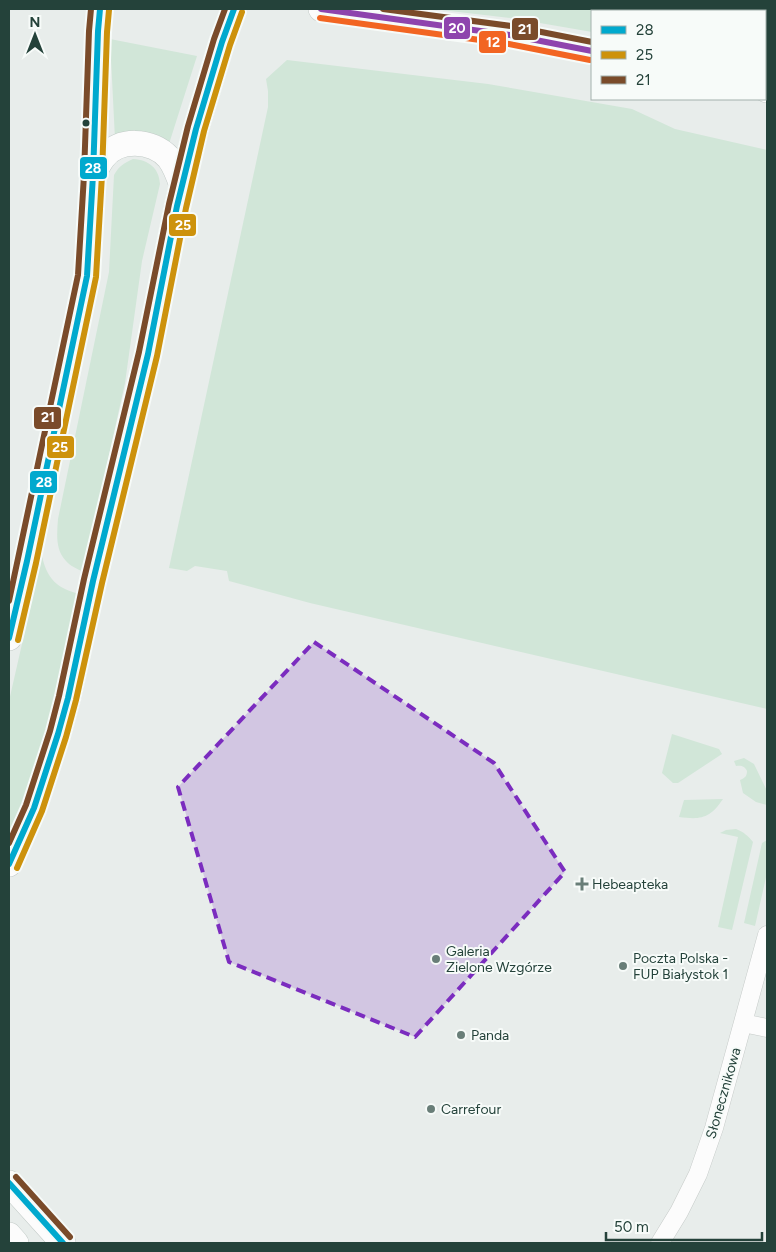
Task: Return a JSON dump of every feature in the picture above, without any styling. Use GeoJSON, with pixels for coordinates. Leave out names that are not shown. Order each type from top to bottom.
{"type":"FeatureCollection","features":[{"type":"Feature","properties":{"kind":"main road"},"geometry":{"type":"LineString","coordinates":[[9,638],[87,276],[100,9]]}},
{"type":"Feature","properties":{"kind":"main road"},"geometry":{"type":"LineString","coordinates":[[9,864],[34,808],[48,769],[63,716],[93,581],[148,354],[182,186],[198,120],[219,50],[234,9]]}},
{"type":"Feature","properties":{"kind":"main road"},"geometry":{"type":"LineString","coordinates":[[321,9],[510,35],[591,52]]}},
{"type":"Feature","properties":{"kind":"main road"},"geometry":{"type":"LineString","coordinates":[[93,175],[103,158],[113,149],[127,144],[140,144],[159,150],[169,158],[182,186]]}},
{"type":"Feature","properties":{"kind":"main road"},"geometry":{"type":"LineString","coordinates":[[9,1183],[63,1243]]}},
{"type":"Feature","properties":{"kind":"main road"},"geometry":{"type":"LineString","coordinates":[[9,1235],[16,1243]]}},
{"type":"Feature","properties":{"kind":"street","name":"Słonecznikowa"},"geometry":{"type":"LineString","coordinates":[[660,1243],[679,1212],[698,1174],[714,1128],[767,935]]}},
{"type":"Feature","properties":{"kind":"street"},"geometry":{"type":"LineString","coordinates":[[743,1023],[767,1028]]}},
{"type":"Feature","properties":{"kind":"highlighted area"},"geometry":{"type":"Polygon","coordinates":[[[314,642],[494,763],[565,872],[415,1037],[229,962],[178,787],[314,642]]]}},
{"type":"Feature","properties":{"kind":"green space"},"geometry":{"type":"Polygon","coordinates":[[[433,9],[679,10],[591,10],[591,32],[511,18],[433,9]]]}},
{"type":"Feature","properties":{"kind":"green space"},"geometry":{"type":"Polygon","coordinates":[[[110,39],[197,56],[168,147],[115,139],[110,39]]]}},
{"type":"Feature","properties":{"kind":"green space"},"geometry":{"type":"Polygon","coordinates":[[[287,60],[488,84],[632,109],[675,129],[767,150],[767,709],[310,603],[229,581],[227,571],[195,566],[187,571],[169,568],[268,107],[266,79],[287,60]]]}},
{"type":"Feature","properties":{"kind":"green space"},"geometry":{"type":"Polygon","coordinates":[[[133,159],[144,161],[152,166],[158,173],[160,184],[142,261],[125,383],[83,572],[72,566],[62,557],[58,547],[58,519],[109,272],[114,175],[122,165],[133,159]]]}},
{"type":"Feature","properties":{"kind":"green space"},"geometry":{"type":"Polygon","coordinates":[[[42,556],[50,577],[65,589],[79,594],[43,749],[9,846],[9,701],[42,556]]]}},
{"type":"Feature","properties":{"kind":"green space"},"geometry":{"type":"Polygon","coordinates":[[[672,734],[719,749],[722,754],[678,783],[673,783],[662,773],[672,734]]]}},
{"type":"Feature","properties":{"kind":"green space"},"geometry":{"type":"Polygon","coordinates":[[[744,758],[754,764],[767,791],[767,805],[756,802],[743,793],[740,780],[745,777],[747,771],[743,766],[736,766],[734,761],[744,758]]]}},
{"type":"Feature","properties":{"kind":"green space"},"geometry":{"type":"Polygon","coordinates":[[[723,799],[714,810],[705,816],[700,818],[679,817],[684,800],[723,799]]]}},
{"type":"Feature","properties":{"kind":"green space"},"geometry":{"type":"Polygon","coordinates":[[[736,829],[746,834],[753,842],[732,930],[718,927],[738,837],[720,833],[736,829]]]}},
{"type":"Feature","properties":{"kind":"green space"},"geometry":{"type":"Polygon","coordinates":[[[767,840],[767,873],[755,926],[744,923],[762,843],[767,840]]]}},
{"type":"Feature","properties":{"kind":"transit line","name":"21"},"geometry":{"type":"LineString","coordinates":[[9,601],[78,275],[91,9]]}},
{"type":"Feature","properties":{"kind":"transit line","name":"28"},"geometry":{"type":"LineString","coordinates":[[9,638],[87,276],[100,9]]}},
{"type":"Feature","properties":{"kind":"transit line","name":"21"},"geometry":{"type":"LineString","coordinates":[[9,843],[26,805],[50,731],[84,579],[139,352],[169,204],[188,126],[225,9]]}},
{"type":"Feature","properties":{"kind":"transit line","name":"28"},"geometry":{"type":"LineString","coordinates":[[9,864],[34,808],[68,698],[93,581],[148,354],[177,206],[196,129],[234,9]]}},
{"type":"Feature","properties":{"kind":"transit line","name":"20"},"geometry":{"type":"LineString","coordinates":[[321,9],[510,35],[591,51]]}},
{"type":"Feature","properties":{"kind":"transit line","name":"21"},"geometry":{"type":"LineString","coordinates":[[383,9],[511,26],[591,42]]}},
{"type":"Feature","properties":{"kind":"transit line","name":"25"},"geometry":{"type":"LineString","coordinates":[[18,640],[96,277],[109,10]]}},
{"type":"Feature","properties":{"kind":"transit line","name":"25"},"geometry":{"type":"LineString","coordinates":[[17,868],[42,811],[76,700],[102,583],[157,356],[186,208],[204,131],[242,12]]}},
{"type":"Feature","properties":{"kind":"transit line","name":"12"},"geometry":{"type":"LineString","coordinates":[[320,18],[509,44],[590,60]]}},
{"type":"Feature","properties":{"kind":"transit line","name":"21"},"geometry":{"type":"LineString","coordinates":[[16,1177],[70,1237]]}},
{"type":"Feature","properties":{"kind":"transit line","name":"28"},"geometry":{"type":"LineString","coordinates":[[9,1183],[63,1243]]}},
{"type":"Feature","properties":{"kind":"place","name":"Hebeapteka"},"geometry":{"type":"Point","coordinates":[582,884]}},
{"type":"Feature","properties":{"kind":"place","name":"Galeria Zielone Wzgórze"},"geometry":{"type":"Point","coordinates":[436,959]}},
{"type":"Feature","properties":{"kind":"place","name":"Poczta Polska - FUP Białystok 1"},"geometry":{"type":"Point","coordinates":[623,966]}},
{"type":"Feature","properties":{"kind":"place","name":"Panda"},"geometry":{"type":"Point","coordinates":[461,1035]}},
{"type":"Feature","properties":{"kind":"place","name":"Carrefour"},"geometry":{"type":"Point","coordinates":[431,1109]}}]}
